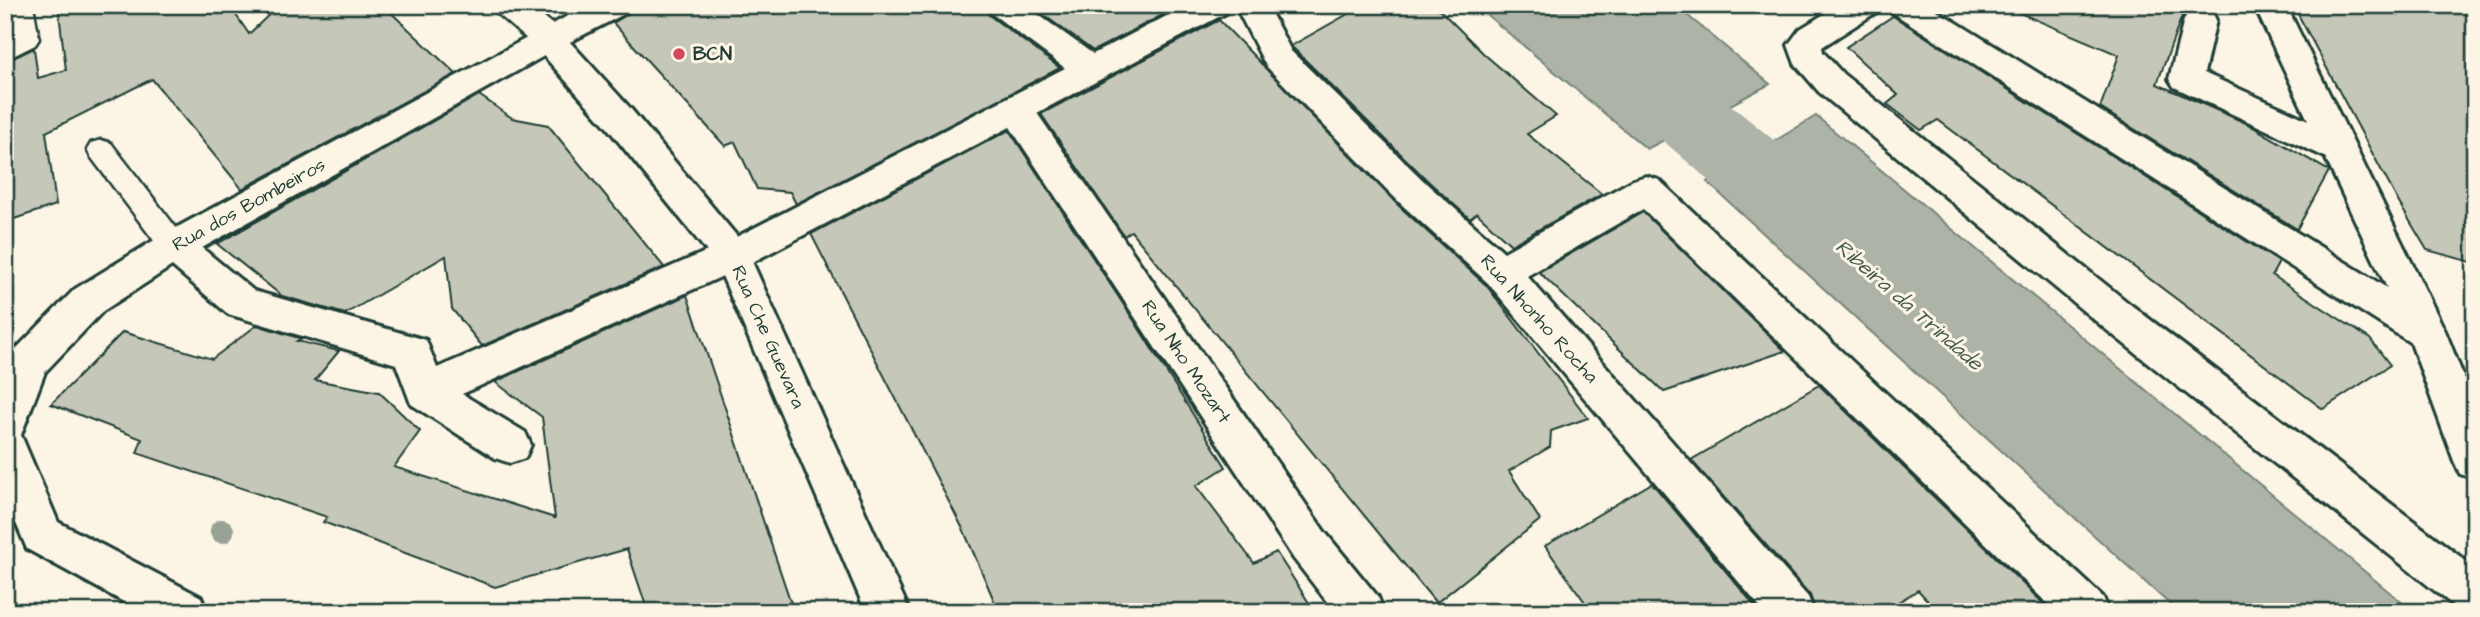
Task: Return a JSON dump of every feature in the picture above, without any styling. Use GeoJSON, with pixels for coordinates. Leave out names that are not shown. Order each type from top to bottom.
{"type":"FeatureCollection","features":[{"type":"Feature","properties":{"kind":"street","name":"Rua Che Guevara"},"geometry":{"type":"LineString","coordinates":[[508,5],[548,39],[618,117],[732,256],[888,612]]}},
{"type":"Feature","properties":{"kind":"street","name":"Rua dos Bombeiros"},"geometry":{"type":"LineString","coordinates":[[5,427],[28,363],[89,300],[174,246],[548,39],[615,5]]}},
{"type":"Feature","properties":{"kind":"street"},"geometry":{"type":"LineString","coordinates":[[1002,5],[1090,69]]}},
{"type":"Feature","properties":{"kind":"street"},"geometry":{"type":"LineString","coordinates":[[425,392],[732,256],[1215,5]]}},
{"type":"Feature","properties":{"kind":"street","name":"Rua Nhonho Rocha"},"geometry":{"type":"LineString","coordinates":[[1251,5],[1278,58],[1415,194],[1501,272],[1792,612]]}},
{"type":"Feature","properties":{"kind":"street"},"geometry":{"type":"LineString","coordinates":[[1864,5],[1812,37],[1805,45],[1807,56],[1831,83],[2117,316],[2475,595]]}},
{"type":"Feature","properties":{"kind":"street"},"geometry":{"type":"LineString","coordinates":[[1904,5],[2427,333]]}},
{"type":"Feature","properties":{"kind":"street"},"geometry":{"type":"LineString","coordinates":[[2270,5],[2427,333],[2475,461]]}},
{"type":"Feature","properties":{"kind":"street"},"geometry":{"type":"LineString","coordinates":[[2200,20],[2186,79],[2337,148]]}},
{"type":"Feature","properties":{"kind":"street","name":"Rua Nho Mozart"},"geometry":{"type":"LineString","coordinates":[[1015,108],[1309,545],[1362,612]]}},
{"type":"Feature","properties":{"kind":"street"},"geometry":{"type":"LineString","coordinates":[[1501,272],[1646,190],[2087,612]]}},
{"type":"Feature","properties":{"kind":"street"},"geometry":{"type":"LineString","coordinates":[[174,246],[242,303],[412,352],[425,392],[510,445]]}},
{"type":"Feature","properties":{"kind":"street"},"geometry":{"type":"LineString","coordinates":[[5,444],[42,535],[185,612]]}},
{"type":"Feature","properties":{"kind":"lane"},"geometry":{"type":"LineString","coordinates":[[5,51],[26,39],[20,5]]}},
{"type":"Feature","properties":{"kind":"lane"},"geometry":{"type":"LineString","coordinates":[[101,150],[174,246]]}},
{"type":"Feature","properties":{"kind":"water"},"geometry":{"type":"Polygon","coordinates":[[[1475,5],[1675,5],[1770,84],[1647,149],[1475,5]]]}},
{"type":"Feature","properties":{"kind":"water"},"geometry":{"type":"Polygon","coordinates":[[[1816,116],[2415,612],[2178,612],[1707,182],[1816,116]]]}},
{"type":"Feature","properties":{"kind":"building"},"geometry":{"type":"Polygon","coordinates":[[[58,5],[229,5],[249,34],[279,5],[383,5],[456,74],[242,189],[152,79],[46,132],[56,205],[5,222],[5,62],[34,48],[38,78],[66,70],[58,5]]]}},
{"type":"Feature","properties":{"kind":"building"},"geometry":{"type":"Polygon","coordinates":[[[643,5],[984,5],[989,15],[1060,68],[796,204],[790,192],[757,189],[735,142],[725,146],[613,23],[643,5]]]}},
{"type":"Feature","properties":{"kind":"building"},"geometry":{"type":"Polygon","coordinates":[[[1030,5],[1182,5],[1093,51],[1030,5]]]}},
{"type":"Feature","properties":{"kind":"building"},"geometry":{"type":"Polygon","coordinates":[[[1364,5],[1435,5],[1484,54],[1556,116],[1527,134],[1602,194],[1511,245],[1477,213],[1470,219],[1291,46],[1364,5]]]}},
{"type":"Feature","properties":{"kind":"building"},"geometry":{"type":"Polygon","coordinates":[[[2001,5],[2186,5],[2157,84],[2246,123],[2329,171],[2297,229],[2100,108],[2119,55],[2001,5]]]}},
{"type":"Feature","properties":{"kind":"building"},"geometry":{"type":"Polygon","coordinates":[[[2293,5],[2475,5],[2475,263],[2427,250],[2293,5]]]}},
{"type":"Feature","properties":{"kind":"building"},"geometry":{"type":"Polygon","coordinates":[[[1893,16],[2279,262],[2272,275],[2370,339],[2390,365],[2323,409],[1938,120],[1921,130],[1887,104],[1898,95],[1846,47],[1893,16]]]}},
{"type":"Feature","properties":{"kind":"building"},"geometry":{"type":"Polygon","coordinates":[[[1219,20],[1399,206],[1486,285],[1588,418],[1551,431],[1550,447],[1509,471],[1540,520],[1436,603],[1131,231],[1124,236],[1041,114],[1219,20]]]}},
{"type":"Feature","properties":{"kind":"building"},"geometry":{"type":"Polygon","coordinates":[[[479,95],[512,118],[548,125],[664,267],[482,346],[452,309],[446,256],[345,314],[282,296],[217,244],[479,95]]]}},
{"type":"Feature","properties":{"kind":"building"},"geometry":{"type":"Polygon","coordinates":[[[1009,130],[1226,467],[1196,486],[1254,563],[1276,552],[1315,612],[999,612],[964,531],[811,234],[1009,130]]]}},
{"type":"Feature","properties":{"kind":"building"},"geometry":{"type":"Polygon","coordinates":[[[1643,212],[1785,351],[1664,392],[1539,272],[1643,212]]]}},
{"type":"Feature","properties":{"kind":"building"},"geometry":{"type":"Polygon","coordinates":[[[687,295],[794,612],[648,612],[627,549],[495,587],[323,522],[327,517],[137,453],[142,439],[51,404],[123,332],[212,359],[257,325],[302,339],[297,341],[339,351],[315,380],[379,392],[420,431],[394,467],[555,518],[542,417],[495,382],[687,295]]]}},
{"type":"Feature","properties":{"kind":"building"},"geometry":{"type":"Polygon","coordinates":[[[1819,385],[2052,612],[1938,612],[1918,590],[1882,612],[1816,612],[1810,595],[1691,460],[1819,385]]]}},
{"type":"Feature","properties":{"kind":"building"},"geometry":{"type":"Polygon","coordinates":[[[1652,483],[1760,612],[1592,612],[1545,546],[1652,483]]]}},
{"type":"Feature","properties":{"kind":"waterway","name":"Ribeira da Trindade"},"geometry":{"type":"LineString","coordinates":[[1556,5],[1758,173],[1841,246]]}},
{"type":"Feature","properties":{"kind":"place","name":"BCN"},"geometry":{"type":"Point","coordinates":[679,54]}}]}
